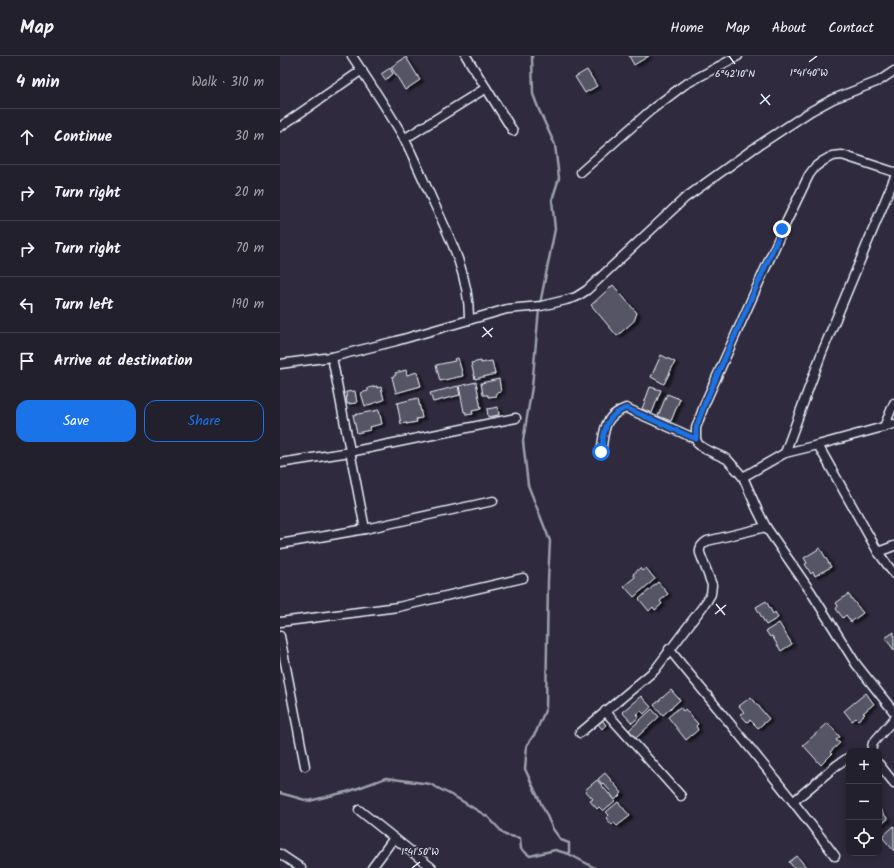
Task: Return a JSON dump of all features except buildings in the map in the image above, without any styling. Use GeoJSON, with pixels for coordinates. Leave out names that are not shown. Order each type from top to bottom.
{"type":"FeatureCollection","features":[{"type":"Feature","properties":{"kind":"street"},"geometry":{"type":"LineString","coordinates":[[352,56],[404,139],[440,215],[458,258],[470,306],[469,320]]}},
{"type":"Feature","properties":{"kind":"street"},"geometry":{"type":"LineString","coordinates":[[466,56],[513,131]]}},
{"type":"Feature","properties":{"kind":"street"},"geometry":{"type":"LineString","coordinates":[[581,172],[651,110],[684,85],[738,56]]}},
{"type":"Feature","properties":{"kind":"street"},"geometry":{"type":"LineString","coordinates":[[280,127],[362,70]]}},
{"type":"Feature","properties":{"kind":"street"},"geometry":{"type":"LineString","coordinates":[[280,364],[332,357],[396,341],[507,309],[539,306],[576,297],[587,290],[685,198],[759,145],[811,111],[833,99],[879,81],[894,71]]}},
{"type":"Feature","properties":{"kind":"street"},"geometry":{"type":"LineString","coordinates":[[404,139],[486,88]]}},
{"type":"Feature","properties":{"kind":"street"},"geometry":{"type":"LineString","coordinates":[[894,172],[842,154],[832,156],[822,161],[815,167],[809,175],[782,229],[705,403],[696,428],[696,439],[698,444],[705,449],[727,459],[743,477],[766,527],[856,664],[894,712]]}},
{"type":"Feature","properties":{"kind":"street"},"geometry":{"type":"LineString","coordinates":[[785,453],[821,355],[894,179]]}},
{"type":"Feature","properties":{"kind":"street"},"geometry":{"type":"LineString","coordinates":[[332,357],[365,529]]}},
{"type":"Feature","properties":{"kind":"street"},"geometry":{"type":"LineString","coordinates":[[884,427],[894,403]]}},
{"type":"Feature","properties":{"kind":"street"},"geometry":{"type":"LineString","coordinates":[[601,452],[608,419],[618,411],[626,408],[696,439]]}},
{"type":"Feature","properties":{"kind":"street"},"geometry":{"type":"LineString","coordinates":[[280,463],[350,452],[516,418]]}},
{"type":"Feature","properties":{"kind":"street"},"geometry":{"type":"LineString","coordinates":[[743,477],[785,453],[894,424]]}},
{"type":"Feature","properties":{"kind":"street"},"geometry":{"type":"LineString","coordinates":[[818,445],[878,552],[894,574]]}},
{"type":"Feature","properties":{"kind":"street"},"geometry":{"type":"LineString","coordinates":[[280,544],[365,529],[493,501]]}},
{"type":"Feature","properties":{"kind":"street"},"geometry":{"type":"LineString","coordinates":[[580,733],[655,670],[711,594],[712,585],[700,553],[700,548],[703,543],[766,527]]}},
{"type":"Feature","properties":{"kind":"street"},"geometry":{"type":"LineString","coordinates":[[878,552],[894,546]]}},
{"type":"Feature","properties":{"kind":"street"},"geometry":{"type":"LineString","coordinates":[[280,622],[398,606],[523,578]]}},
{"type":"Feature","properties":{"kind":"street"},"geometry":{"type":"LineString","coordinates":[[280,636],[305,766]]}},
{"type":"Feature","properties":{"kind":"street"},"geometry":{"type":"LineString","coordinates":[[670,649],[744,742],[794,801],[835,856]]}},
{"type":"Feature","properties":{"kind":"street"},"geometry":{"type":"LineString","coordinates":[[605,711],[681,796]]}},
{"type":"Feature","properties":{"kind":"street"},"geometry":{"type":"LineString","coordinates":[[870,748],[872,743],[894,719]]}},
{"type":"Feature","properties":{"kind":"street"},"geometry":{"type":"LineString","coordinates":[[794,801],[846,759]]}},
{"type":"Feature","properties":{"kind":"street"},"geometry":{"type":"LineString","coordinates":[[882,768],[894,783]]}},
{"type":"Feature","properties":{"kind":"street"},"geometry":{"type":"LineString","coordinates":[[359,810],[432,868]]}},
{"type":"Feature","properties":{"kind":"street"},"geometry":{"type":"LineString","coordinates":[[372,868],[394,838]]}},
{"type":"Feature","properties":{"kind":"street"},"geometry":{"type":"LineString","coordinates":[[280,854],[301,868]]}},
{"type":"Feature","properties":{"kind":"waterway"},"geometry":{"type":"LineString","coordinates":[[532,56],[533,94],[555,145],[559,178],[552,200],[555,229],[540,304]]}},
{"type":"Feature","properties":{"kind":"waterway"},"geometry":{"type":"LineString","coordinates":[[539,309],[532,387],[523,441],[528,485],[550,541],[546,708],[536,732],[527,745],[525,769],[553,829],[561,840],[569,843],[569,854]]}},
{"type":"Feature","properties":{"kind":"waterway"},"geometry":{"type":"LineString","coordinates":[[280,793],[309,801],[350,791],[386,778],[430,784],[488,817],[505,835],[520,838],[521,849],[530,856],[555,850],[569,854],[595,868]]}},
{"type":"Feature","properties":{"kind":"route"},"geometry":{"type":"LineString","coordinates":[[601,452],[608,419],[618,411],[626,408],[696,439],[696,428],[705,403],[782,229]]}}]}
